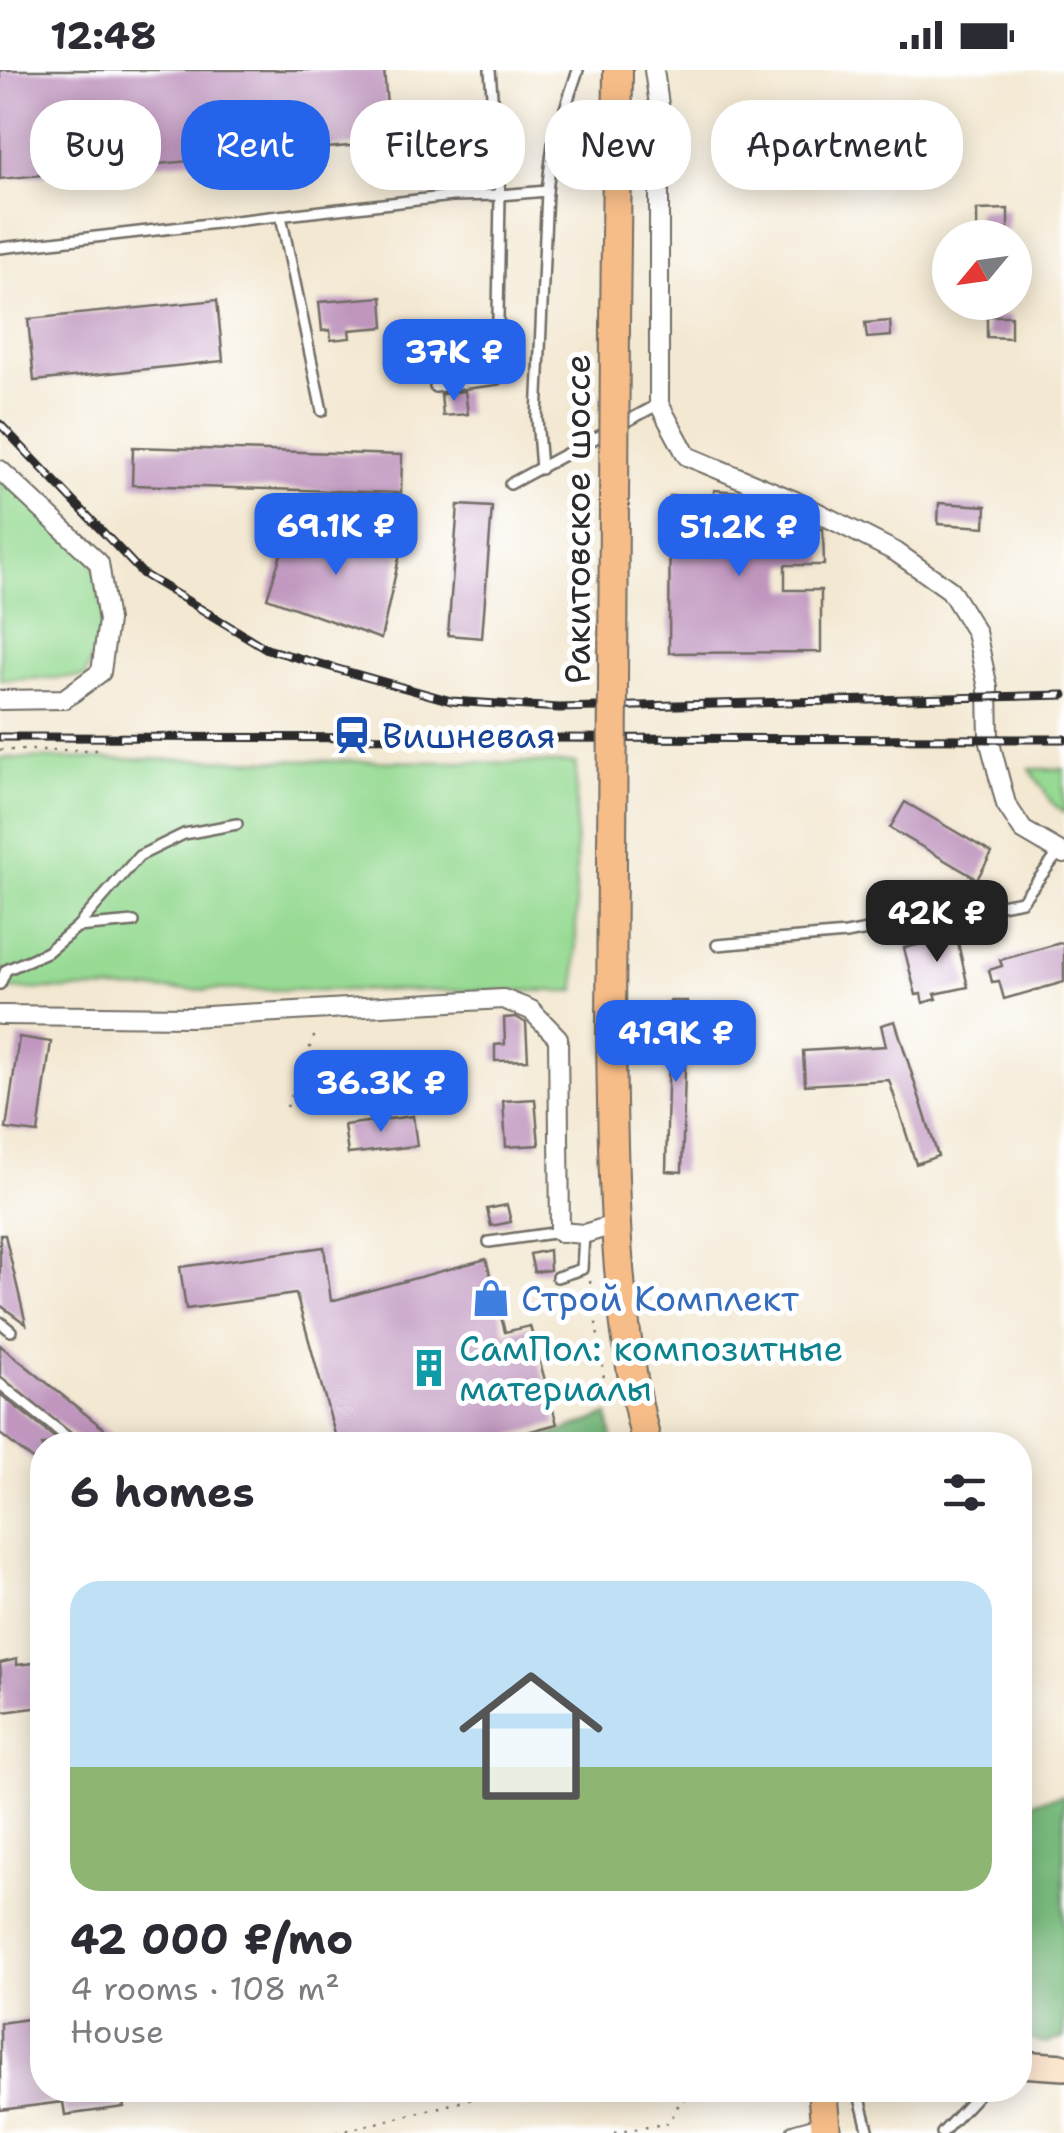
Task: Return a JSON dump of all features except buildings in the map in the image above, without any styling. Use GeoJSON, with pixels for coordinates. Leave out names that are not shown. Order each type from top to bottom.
{"type":"FeatureCollection","features":[{"type":"Feature","properties":{"kind":"main road","name":"Ракитовское шоссе"},"geometry":{"type":"LineString","coordinates":[[618,70],[613,1226],[620,1308],[644,1432]]}},
{"type":"Feature","properties":{"kind":"main road"},"geometry":{"type":"LineString","coordinates":[[823,2102],[825,2129]]}},
{"type":"Feature","properties":{"kind":"street"},"geometry":{"type":"LineString","coordinates":[[654,70],[660,105],[659,404],[687,456],[796,501],[896,552],[950,590],[976,632],[988,688],[992,752],[1006,804],[1023,830],[1062,852]]}},
{"type":"Feature","properties":{"kind":"street"},"geometry":{"type":"LineString","coordinates":[[0,470],[99,563],[108,621],[101,672],[64,699],[0,700]]}},
{"type":"Feature","properties":{"kind":"street"},"geometry":{"type":"LineString","coordinates":[[0,1014],[190,1017],[502,999],[531,1010],[558,1038],[560,1232],[584,1234],[613,1226]]}},
{"type":"Feature","properties":{"kind":"street"},"geometry":{"type":"LineString","coordinates":[[1032,2065],[1064,2067]]}},
{"type":"Feature","properties":{"kind":"street"},"geometry":{"type":"LineString","coordinates":[[796,2133],[825,2129]]}},
{"type":"Feature","properties":{"kind":"lane"},"geometry":{"type":"LineString","coordinates":[[435,387],[497,379],[500,195],[490,70]]}},
{"type":"Feature","properties":{"kind":"lane"},"geometry":{"type":"LineString","coordinates":[[542,470],[537,418],[547,191],[553,144],[578,70]]}},
{"type":"Feature","properties":{"kind":"lane"},"geometry":{"type":"LineString","coordinates":[[0,248],[452,196],[547,191]]}},
{"type":"Feature","properties":{"kind":"lane"},"geometry":{"type":"LineString","coordinates":[[282,216],[322,411]]}},
{"type":"Feature","properties":{"kind":"lane"},"geometry":{"type":"LineString","coordinates":[[510,484],[659,404]]}},
{"type":"Feature","properties":{"kind":"lane"},"geometry":{"type":"LineString","coordinates":[[0,984],[6,970],[47,952],[77,927],[139,856],[184,834],[237,824]]}},
{"type":"Feature","properties":{"kind":"lane"},"geometry":{"type":"LineString","coordinates":[[717,945],[846,934],[1022,901],[1062,852]]}},
{"type":"Feature","properties":{"kind":"lane"},"geometry":{"type":"LineString","coordinates":[[77,927],[134,922]]}},
{"type":"Feature","properties":{"kind":"lane"},"geometry":{"type":"LineString","coordinates":[[489,1242],[560,1232]]}},
{"type":"Feature","properties":{"kind":"lane"},"geometry":{"type":"LineString","coordinates":[[557,1277],[582,1269],[584,1234]]}},
{"type":"Feature","properties":{"kind":"lane"},"geometry":{"type":"LineString","coordinates":[[0,1322],[11,1331]]}},
{"type":"Feature","properties":{"kind":"lane"},"geometry":{"type":"LineString","coordinates":[[0,1384],[61,1432]]}},
{"type":"Feature","properties":{"kind":"lane"},"geometry":{"type":"LineString","coordinates":[[861,2102],[869,2133]]}},
{"type":"Feature","properties":{"kind":"lane"},"geometry":{"type":"LineString","coordinates":[[942,2133],[971,2102]]}},
{"type":"Feature","properties":{"kind":"path"},"geometry":{"type":"LineString","coordinates":[[0,750],[102,750]]}},
{"type":"Feature","properties":{"kind":"path"},"geometry":{"type":"LineString","coordinates":[[288,1107],[324,1009]]}},
{"type":"Feature","properties":{"kind":"path"},"geometry":{"type":"LineString","coordinates":[[582,1269],[593,1285],[604,1378],[595,1382]]}},
{"type":"Feature","properties":{"kind":"path"},"geometry":{"type":"LineString","coordinates":[[336,2133],[460,2102]]}},
{"type":"Feature","properties":{"kind":"path"},"geometry":{"type":"LineString","coordinates":[[614,2133],[669,2123],[680,2102]]}},
{"type":"Feature","properties":{"kind":"green space"},"geometry":{"type":"Polygon","coordinates":[[[0,464],[23,474],[90,548],[105,620],[85,677],[0,680],[0,464]]]}},
{"type":"Feature","properties":{"kind":"green space"},"geometry":{"type":"Polygon","coordinates":[[[0,758],[576,763],[576,991],[0,989],[0,758]]]}},
{"type":"Feature","properties":{"kind":"green space"},"geometry":{"type":"Polygon","coordinates":[[[1030,769],[1064,769],[1064,813],[1051,802],[1030,769]]]}},
{"type":"Feature","properties":{"kind":"green space"},"geometry":{"type":"Polygon","coordinates":[[[608,1415],[611,1432],[560,1432],[608,1415]]]}},
{"type":"Feature","properties":{"kind":"green space"},"geometry":{"type":"Polygon","coordinates":[[[1064,1795],[1064,2038],[1046,2043],[1032,2039],[1032,1802],[1064,1795]]]}},
{"type":"Feature","properties":{"kind":"railway"},"geometry":{"type":"LineString","coordinates":[[0,424],[143,574],[267,649],[451,701],[559,708],[1064,695]]}},
{"type":"Feature","properties":{"kind":"railway"},"geometry":{"type":"LineString","coordinates":[[0,737],[1064,739]]}},
{"type":"Feature","properties":{"kind":"place","name":"Вишневая"},"geometry":{"type":"Point","coordinates":[352,735]}},
{"type":"Feature","properties":{"kind":"place","name":"Строй Комплект"},"geometry":{"type":"Point","coordinates":[491,1298]}},
{"type":"Feature","properties":{"kind":"place","name":"СамПол: композитные материалы"},"geometry":{"type":"Point","coordinates":[429,1368]}}]}
